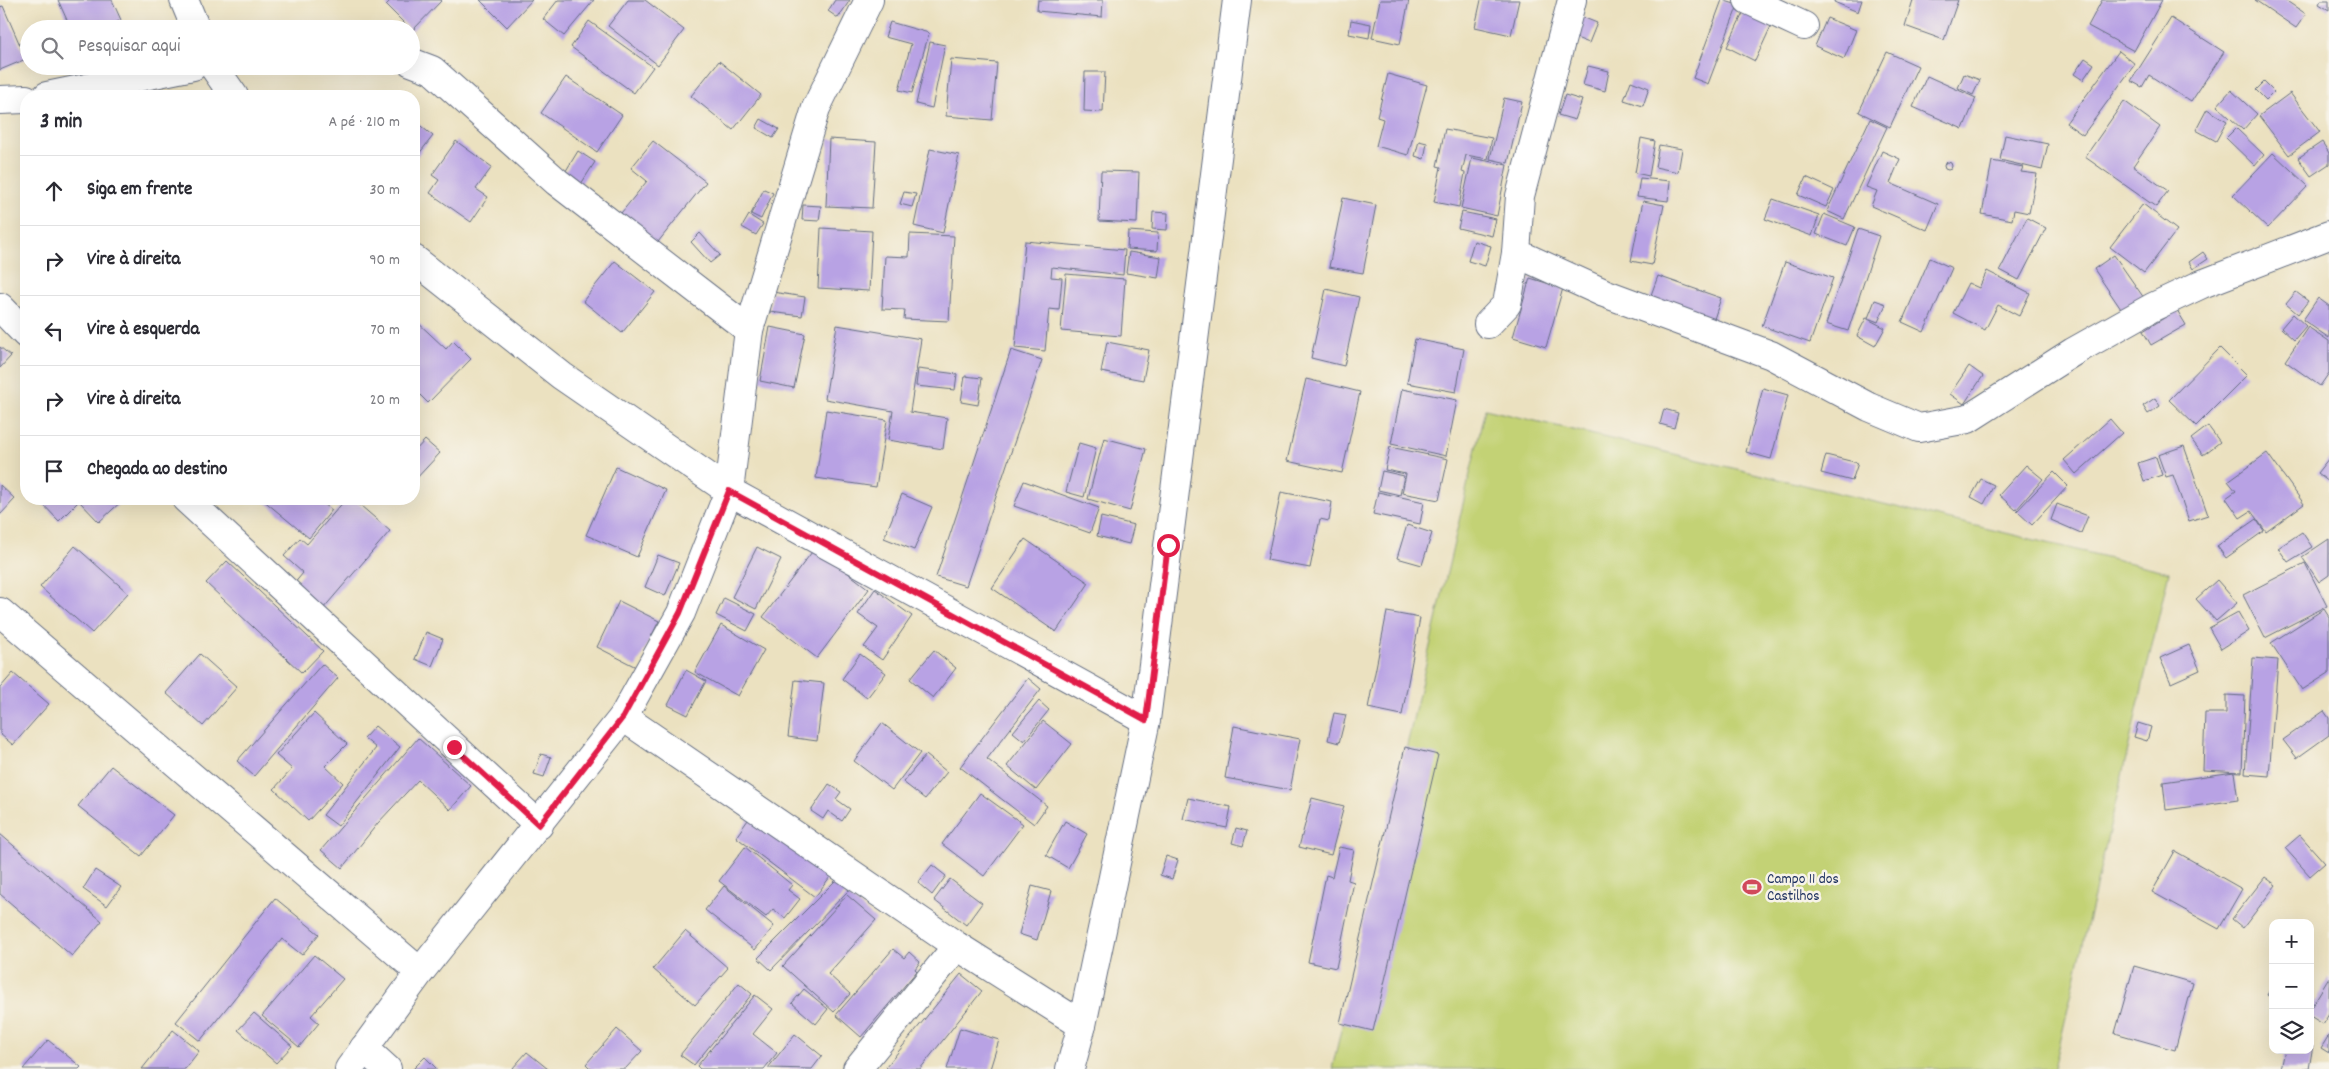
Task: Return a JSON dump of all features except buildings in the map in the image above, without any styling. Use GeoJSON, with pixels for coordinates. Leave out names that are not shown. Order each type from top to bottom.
{"type":"FeatureCollection","features":[{"type":"Feature","properties":{"kind":"street"},"geometry":{"type":"LineString","coordinates":[[184,0],[192,20]]}},
{"type":"Feature","properties":{"kind":"street"},"geometry":{"type":"LineString","coordinates":[[387,1069],[356,1059],[420,972],[539,825],[623,717],[680,613],[729,491],[749,330],[816,108],[869,0]]}},
{"type":"Feature","properties":{"kind":"street"},"geometry":{"type":"LineString","coordinates":[[1070,1069],[1082,1025],[1146,720],[1237,0]]}},
{"type":"Feature","properties":{"kind":"street"},"geometry":{"type":"LineString","coordinates":[[1488,324],[1507,304],[1516,253],[1520,196],[1572,0]]}},
{"type":"Feature","properties":{"kind":"street"},"geometry":{"type":"LineString","coordinates":[[1748,0],[1804,26]]}},
{"type":"Feature","properties":{"kind":"street"},"geometry":{"type":"LineString","coordinates":[[420,65],[432,70],[557,182],[749,330]]}},
{"type":"Feature","properties":{"kind":"street"},"geometry":{"type":"LineString","coordinates":[[76,90],[149,75]]}},
{"type":"Feature","properties":{"kind":"street"},"geometry":{"type":"LineString","coordinates":[[219,75],[230,90]]}},
{"type":"Feature","properties":{"kind":"street"},"geometry":{"type":"LineString","coordinates":[[0,100],[20,98]]}},
{"type":"Feature","properties":{"kind":"street"},"geometry":{"type":"LineString","coordinates":[[1516,253],[1604,293],[1771,356],[1869,407],[1919,428],[1968,419],[2073,352],[2153,307],[2202,284],[2329,235]]}},
{"type":"Feature","properties":{"kind":"street"},"geometry":{"type":"LineString","coordinates":[[420,264],[562,376],[729,491],[1146,720]]}},
{"type":"Feature","properties":{"kind":"street"},"geometry":{"type":"LineString","coordinates":[[0,307],[20,328]]}},
{"type":"Feature","properties":{"kind":"street"},"geometry":{"type":"LineString","coordinates":[[192,505],[539,825]]}},
{"type":"Feature","properties":{"kind":"street"},"geometry":{"type":"LineString","coordinates":[[0,612],[420,972]]}},
{"type":"Feature","properties":{"kind":"street"},"geometry":{"type":"LineString","coordinates":[[623,717],[957,946],[1082,1025]]}},
{"type":"Feature","properties":{"kind":"street"},"geometry":{"type":"LineString","coordinates":[[857,1069],[957,946]]}},
{"type":"Feature","properties":{"kind":"green space"},"geometry":{"type":"Polygon","coordinates":[[[1485,409],[2169,572],[2054,1069],[1332,1069],[1485,409]]]}},
{"type":"Feature","properties":{"kind":"place","name":"Campo 11 dos Castilhos"},"geometry":{"type":"Point","coordinates":[1752,887]}},
{"type":"Feature","properties":{"kind":"route"},"geometry":{"type":"LineString","coordinates":[[454,747],[539,825],[623,717],[680,613],[729,491],[1146,720],[1168,545]]}}]}
